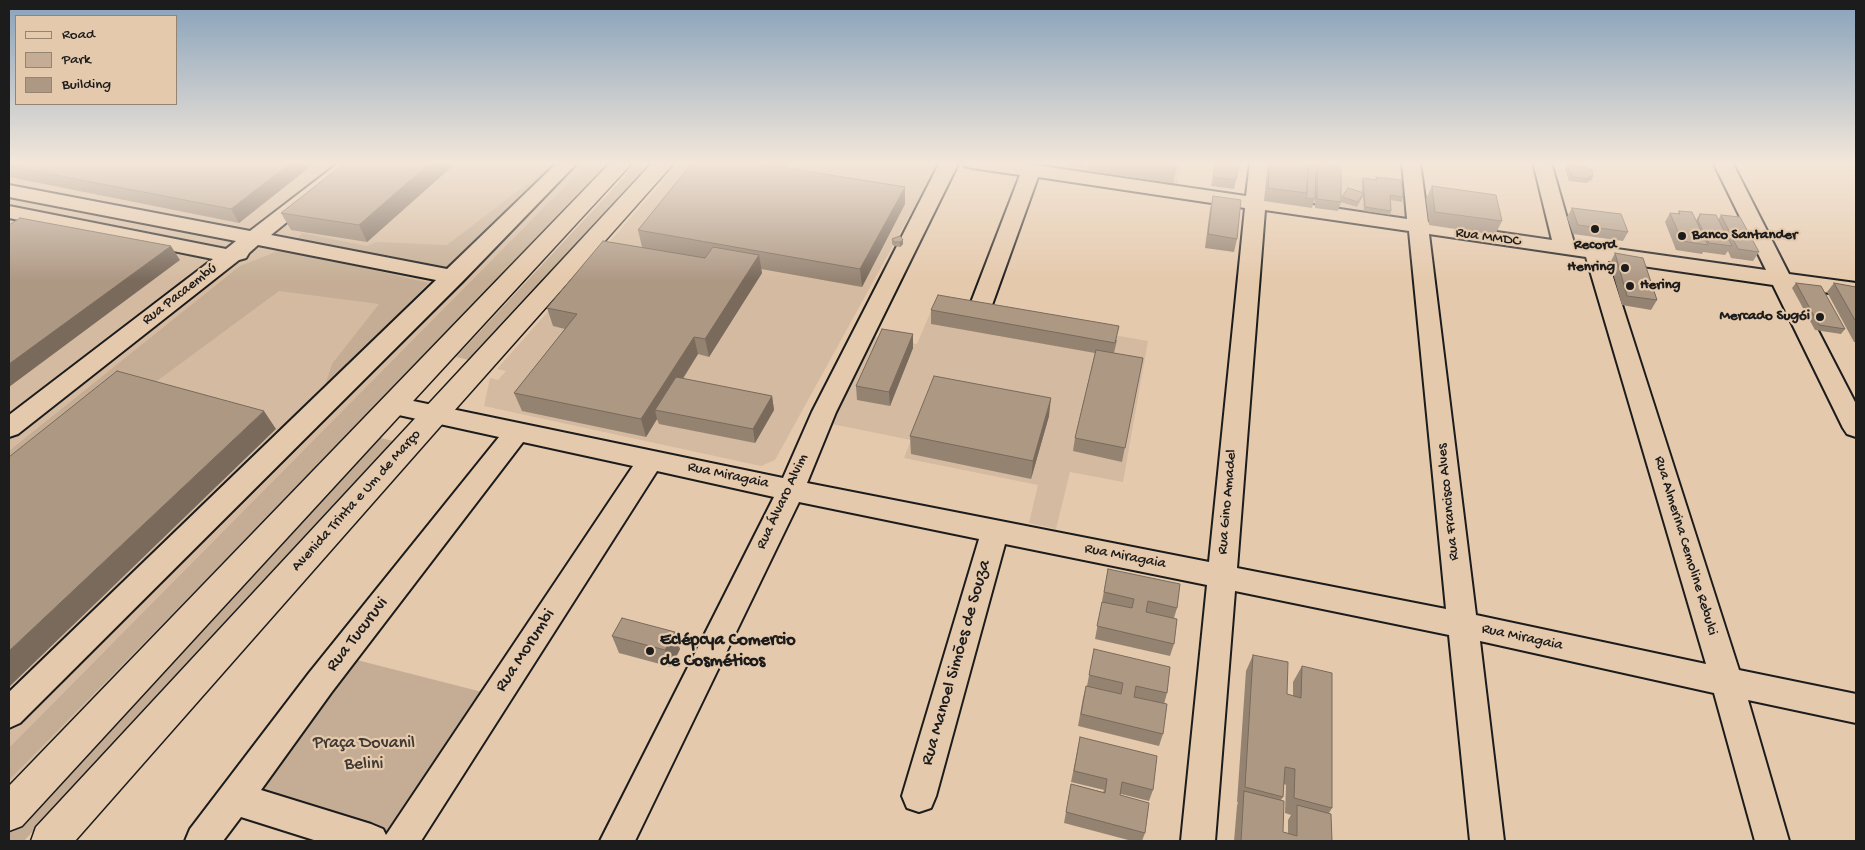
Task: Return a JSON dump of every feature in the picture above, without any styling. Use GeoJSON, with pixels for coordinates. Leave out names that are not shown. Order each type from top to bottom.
{"type":"FeatureCollection","features":[{"type":"Feature","properties":{"kind":"main road"},"geometry":{"type":"LineString","coordinates":[[9,813],[586,202]]}},
{"type":"Feature","properties":{"kind":"main road","name":"Avenida Trinta e Um de Março"},"geometry":{"type":"LineString","coordinates":[[50,841],[629,202]]}},
{"type":"Feature","properties":{"kind":"street"},"geometry":{"type":"LineString","coordinates":[[64,202],[286,243],[454,277]]}},
{"type":"Feature","properties":{"kind":"street","name":"Rua Pacaembú"},"geometry":{"type":"LineString","coordinates":[[9,428],[300,202]]}},
{"type":"Feature","properties":{"kind":"street"},"geometry":{"type":"LineString","coordinates":[[9,713],[529,202]]}},
{"type":"Feature","properties":{"kind":"street","name":"Rua Álvaro Alvim"},"geometry":{"type":"LineString","coordinates":[[617,841],[791,490],[820,420],[930,202]]}},
{"type":"Feature","properties":{"kind":"street"},"geometry":{"type":"LineString","coordinates":[[981,305],[1020,202]]}},
{"type":"Feature","properties":{"kind":"street","name":"Rua MMDC"},"geometry":{"type":"LineString","coordinates":[[1239,202],[1856,290]]}},
{"type":"Feature","properties":{"kind":"street","name":"Rua Francisco Alves"},"geometry":{"type":"LineString","coordinates":[[1415,202],[1487,841]]}},
{"type":"Feature","properties":{"kind":"street"},"geometry":{"type":"LineString","coordinates":[[1553,202],[1565,248]]}},
{"type":"Feature","properties":{"kind":"street"},"geometry":{"type":"LineString","coordinates":[[1742,202],[1856,428]]}},
{"type":"Feature","properties":{"kind":"street","name":"Rua Gino Amadel"},"geometry":{"type":"LineString","coordinates":[[1198,841],[1255,204]]}},
{"type":"Feature","properties":{"kind":"street"},"geometry":{"type":"LineString","coordinates":[[9,212],[229,256],[286,243]]}},
{"type":"Feature","properties":{"kind":"street","name":"Rua Almerina Cemoline Rebulci"},"geometry":{"type":"LineString","coordinates":[[1595,253],[1727,682],[1772,841]]}},
{"type":"Feature","properties":{"kind":"street","name":"Rua Miragaia"},"geometry":{"type":"LineString","coordinates":[[394,406],[791,490],[1463,625],[1856,708]]}},
{"type":"Feature","properties":{"kind":"street","name":"Rua Tucuruvi"},"geometry":{"type":"LineString","coordinates":[[202,841],[518,431]]}},
{"type":"Feature","properties":{"kind":"street","name":"Rua Morumbi"},"geometry":{"type":"LineString","coordinates":[[401,841],[650,460]]}},
{"type":"Feature","properties":{"kind":"street","name":"Rua Manoel Simões de Souza"},"geometry":{"type":"LineString","coordinates":[[919,796],[995,531]]}},
{"type":"Feature","properties":{"kind":"street"},"geometry":{"type":"LineString","coordinates":[[234,798],[371,841]]}},
{"type":"Feature","properties":{"kind":"shaded area"},"geometry":{"type":"Polygon","coordinates":[[[9,202],[575,202],[234,561],[9,789],[9,202]]]}},
{"type":"Feature","properties":{"kind":"shaded area"},"geometry":{"type":"Polygon","coordinates":[[[645,202],[917,202],[775,460],[761,466],[484,406],[490,378],[498,380],[506,371],[497,369],[645,202]]]}},
{"type":"Feature","properties":{"kind":"shaded area"},"geometry":{"type":"Polygon","coordinates":[[[1339,202],[1411,202],[1413,223],[1339,212],[1339,202]]]}},
{"type":"Feature","properties":{"kind":"shaded area"},"geometry":{"type":"Polygon","coordinates":[[[934,304],[1148,341],[1123,482],[1070,472],[1056,529],[1029,523],[1038,485],[904,458],[911,440],[832,424],[873,336],[917,344],[934,304]]]}},
{"type":"Feature","properties":{"kind":"green space"},"geometry":{"type":"Polygon","coordinates":[[[504,202],[519,202],[454,265],[438,267],[294,242],[302,233],[367,246],[376,242],[447,245],[504,202]]]}},
{"type":"Feature","properties":{"kind":"green space"},"geometry":{"type":"Polygon","coordinates":[[[550,202],[572,202],[354,429],[9,780],[9,748],[550,202]]]}},
{"type":"Feature","properties":{"kind":"green space"},"geometry":{"type":"Polygon","coordinates":[[[601,202],[619,202],[473,361],[456,357],[601,202]]]}},
{"type":"Feature","properties":{"kind":"green space"},"geometry":{"type":"Polygon","coordinates":[[[283,249],[429,283],[324,389],[332,364],[379,304],[279,291],[146,389],[9,486],[9,451],[240,266],[283,249]]]}},
{"type":"Feature","properties":{"kind":"green space"},"geometry":{"type":"Polygon","coordinates":[[[380,438],[394,441],[24,841],[9,841],[9,832],[380,438]]]}},
{"type":"Feature","properties":{"kind":"green space","name":"Praça Dovanil Belini"},"geometry":{"type":"Polygon","coordinates":[[[345,657],[490,694],[395,841],[386,841],[240,796],[345,657]]]}},
{"type":"Feature","properties":{"kind":"building"},"geometry":{"type":"Polygon","coordinates":[[[193,202],[241,202],[231,209],[193,202]]]}},
{"type":"Feature","properties":{"kind":"building"},"geometry":{"type":"Polygon","coordinates":[[[295,202],[386,202],[359,225],[281,213],[295,202]]]}},
{"type":"Feature","properties":{"kind":"building"},"geometry":{"type":"Polygon","coordinates":[[[661,202],[897,202],[860,269],[638,230],[661,202]]]}},
{"type":"Feature","properties":{"kind":"building"},"geometry":{"type":"Polygon","coordinates":[[[1212,202],[1241,202],[1237,239],[1208,234],[1212,202]]]}},
{"type":"Feature","properties":{"kind":"building"},"geometry":{"type":"Polygon","coordinates":[[[1365,202],[1390,202],[1391,211],[1365,207],[1365,202]]]}},
{"type":"Feature","properties":{"kind":"building"},"geometry":{"type":"Polygon","coordinates":[[[1434,202],[1498,202],[1502,221],[1435,212],[1434,202]]]}},
{"type":"Feature","properties":{"kind":"building"},"geometry":{"type":"Polygon","coordinates":[[[1572,208],[1621,214],[1628,232],[1578,225],[1572,208]]]}},
{"type":"Feature","properties":{"kind":"building"},"geometry":{"type":"Polygon","coordinates":[[[1679,211],[1692,212],[1708,245],[1682,241],[1670,213],[1680,214],[1679,211]]]}},
{"type":"Feature","properties":{"kind":"building"},"geometry":{"type":"Polygon","coordinates":[[[1700,214],[1716,215],[1732,246],[1709,243],[1698,221],[1700,214]]]}},
{"type":"Feature","properties":{"kind":"building"},"geometry":{"type":"Polygon","coordinates":[[[1721,215],[1740,217],[1759,252],[1738,249],[1721,215]]]}},
{"type":"Feature","properties":{"kind":"building"},"geometry":{"type":"Polygon","coordinates":[[[20,218],[171,246],[9,364],[9,225],[20,218]]]}},
{"type":"Feature","properties":{"kind":"building"},"geometry":{"type":"Polygon","coordinates":[[[900,236],[903,240],[900,242],[894,242],[892,239],[900,236]]]}},
{"type":"Feature","properties":{"kind":"building"},"geometry":{"type":"Polygon","coordinates":[[[603,241],[705,258],[713,247],[759,255],[705,339],[694,337],[641,419],[514,393],[577,314],[547,308],[603,241]]]}},
{"type":"Feature","properties":{"kind":"building"},"geometry":{"type":"Polygon","coordinates":[[[1615,253],[1643,258],[1657,300],[1627,296],[1615,253]]]}},
{"type":"Feature","properties":{"kind":"building"},"geometry":{"type":"Polygon","coordinates":[[[1796,283],[1821,286],[1845,329],[1819,325],[1796,283]]]}},
{"type":"Feature","properties":{"kind":"building"},"geometry":{"type":"Polygon","coordinates":[[[1834,283],[1856,287],[1856,322],[1834,283]]]}},
{"type":"Feature","properties":{"kind":"building"},"geometry":{"type":"Polygon","coordinates":[[[938,295],[1119,326],[1115,343],[931,310],[938,295]]]}},
{"type":"Feature","properties":{"kind":"building"},"geometry":{"type":"Polygon","coordinates":[[[882,329],[913,334],[889,392],[856,386],[882,329]]]}},
{"type":"Feature","properties":{"kind":"building"},"geometry":{"type":"Polygon","coordinates":[[[1096,350],[1143,358],[1125,448],[1075,438],[1096,350]]]}},
{"type":"Feature","properties":{"kind":"building"},"geometry":{"type":"Polygon","coordinates":[[[117,371],[264,411],[9,651],[9,457],[117,371]]]}},
{"type":"Feature","properties":{"kind":"building"},"geometry":{"type":"Polygon","coordinates":[[[934,376],[1051,398],[1033,461],[910,436],[934,376]]]}},
{"type":"Feature","properties":{"kind":"building"},"geometry":{"type":"Polygon","coordinates":[[[676,377],[772,396],[753,429],[655,410],[676,377]]]}},
{"type":"Feature","properties":{"kind":"building"},"geometry":{"type":"Polygon","coordinates":[[[1108,569],[1180,584],[1177,608],[1148,601],[1146,612],[1177,619],[1174,644],[1097,626],[1102,602],[1132,608],[1134,599],[1104,592],[1108,569]]]}},
{"type":"Feature","properties":{"kind":"building"},"geometry":{"type":"Polygon","coordinates":[[[622,618],[675,632],[665,650],[612,636],[622,618]]]}},
{"type":"Feature","properties":{"kind":"building"},"geometry":{"type":"Polygon","coordinates":[[[1094,649],[1170,667],[1167,693],[1136,686],[1134,697],[1167,704],[1163,734],[1081,714],[1086,686],[1121,694],[1123,683],[1089,675],[1094,649]]]}},
{"type":"Feature","properties":{"kind":"building"},"geometry":{"type":"Polygon","coordinates":[[[1253,655],[1288,662],[1287,694],[1301,698],[1302,666],[1332,673],[1332,808],[1294,798],[1295,769],[1285,767],[1283,797],[1245,787],[1253,655]]]}},
{"type":"Feature","properties":{"kind":"building"},"geometry":{"type":"Polygon","coordinates":[[[1080,737],[1157,756],[1153,790],[1122,782],[1120,795],[1149,803],[1145,833],[1066,812],[1071,784],[1105,793],[1107,779],[1074,771],[1080,737]]]}},
{"type":"Feature","properties":{"kind":"building"},"geometry":{"type":"Polygon","coordinates":[[[1244,791],[1284,801],[1283,832],[1297,836],[1297,805],[1331,814],[1332,841],[1241,841],[1244,791]]]}},
{"type":"Feature","properties":{"kind":"place","name":"Record"},"geometry":{"type":"Point","coordinates":[1595,229]}},
{"type":"Feature","properties":{"kind":"place","name":"Banco Santander"},"geometry":{"type":"Point","coordinates":[1682,236]}},
{"type":"Feature","properties":{"kind":"place","name":"Henring"},"geometry":{"type":"Point","coordinates":[1625,268]}},
{"type":"Feature","properties":{"kind":"place","name":"Hering"},"geometry":{"type":"Point","coordinates":[1630,286]}},
{"type":"Feature","properties":{"kind":"place","name":"Mercado Sugói"},"geometry":{"type":"Point","coordinates":[1820,317]}},
{"type":"Feature","properties":{"kind":"place","name":"Eclépcya Comercio de Cosméticos"},"geometry":{"type":"Point","coordinates":[650,651]}}]}
